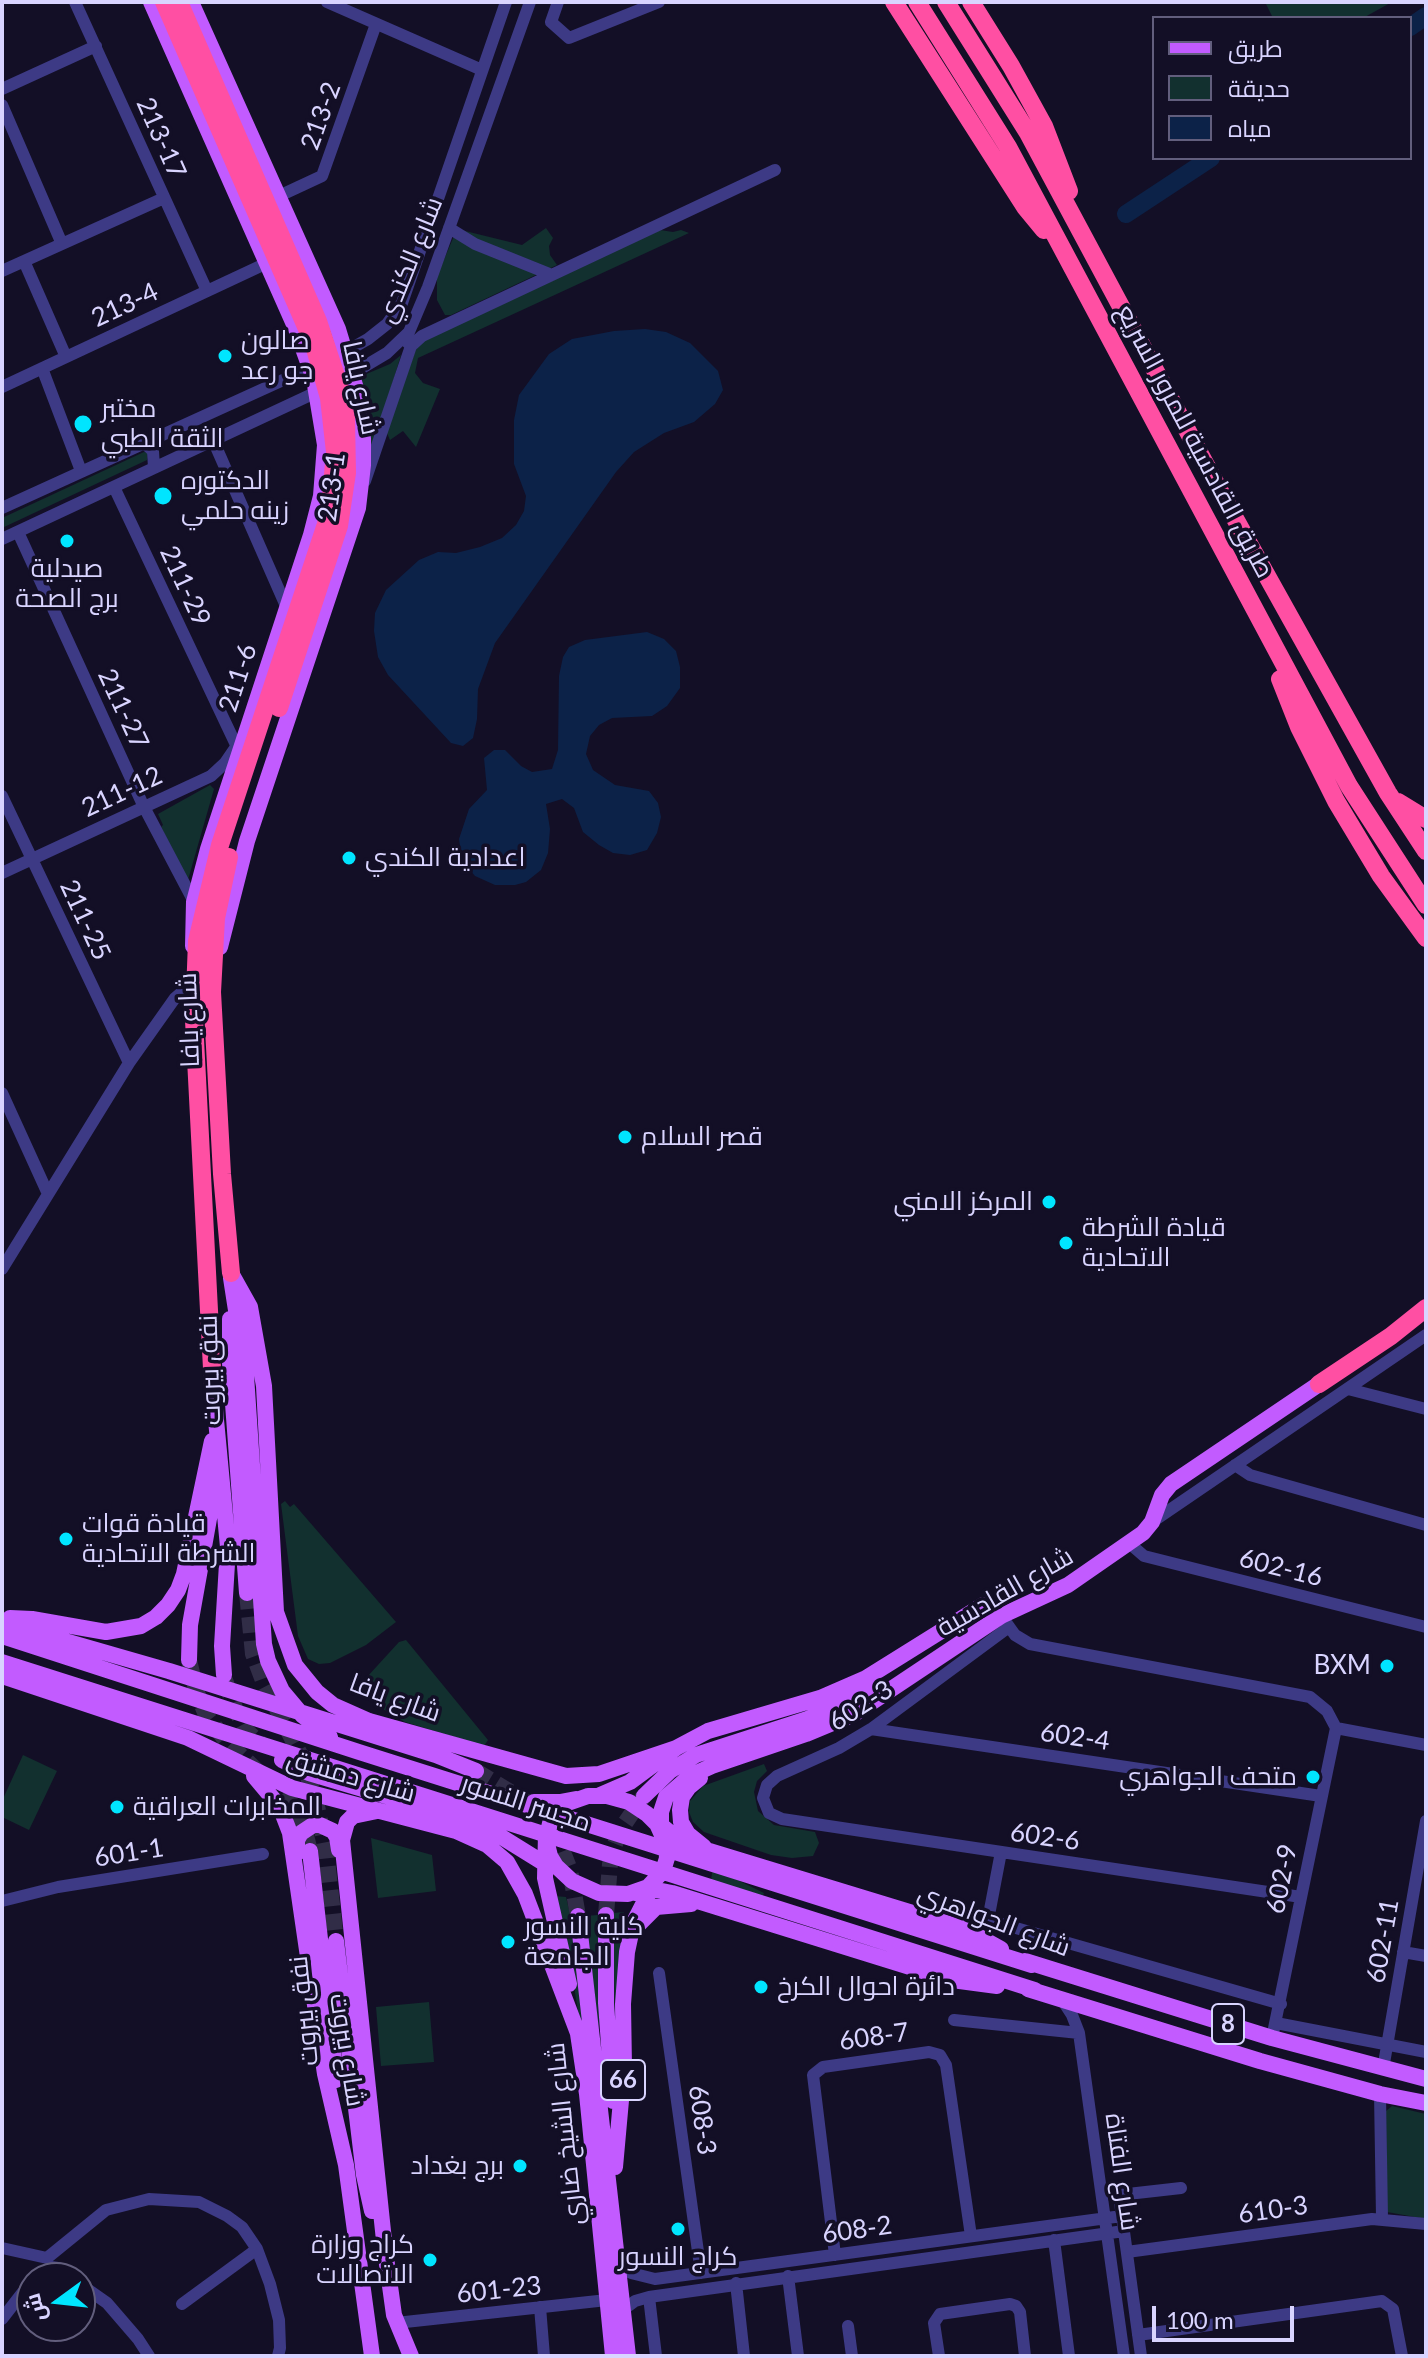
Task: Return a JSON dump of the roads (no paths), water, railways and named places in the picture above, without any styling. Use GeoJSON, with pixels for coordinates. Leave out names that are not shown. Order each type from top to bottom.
{"type":"FeatureCollection","features":[{"type":"Feature","properties":{"kind":"highway","name":"شارع يافا"},"geometry":{"type":"LineString","coordinates":[[164,2],[266,199]]}},
{"type":"Feature","properties":{"kind":"highway","name":"شارع يافا"},"geometry":{"type":"LineString","coordinates":[[179,2],[266,199],[323,374],[335,452],[331,497],[295,641],[220,845],[197,941],[232,1282]]}},
{"type":"Feature","properties":{"kind":"highway"},"geometry":{"type":"LineString","coordinates":[[894,2],[1025,207],[1073,266]]}},
{"type":"Feature","properties":{"kind":"highway","name":"طريق القادسية للمرور السريع"},"geometry":{"type":"LineString","coordinates":[[917,2],[1008,147],[1349,786],[1426,905]]}},
{"type":"Feature","properties":{"kind":"highway","name":"طريق القادسية للمرور السريع"},"geometry":{"type":"LineString","coordinates":[[946,2],[1028,133],[1223,497],[1388,793],[1426,851]]}},
{"type":"Feature","properties":{"kind":"highway"},"geometry":{"type":"LineString","coordinates":[[971,2],[1044,126],[1093,254]]}},
{"type":"Feature","properties":{"kind":"highway"},"geometry":{"type":"LineString","coordinates":[[1283,664],[1282,686],[1336,801],[1381,876],[1426,938]]}},
{"type":"Feature","properties":{"kind":"highway"},"geometry":{"type":"LineString","coordinates":[[1388,793],[1401,805],[1426,819]]}},
{"type":"Feature","properties":{"kind":"highway","name":"شارع يافا"},"geometry":{"type":"LineString","coordinates":[[200,986],[195,1052],[213,1388]]}},
{"type":"Feature","properties":{"kind":"highway"},"geometry":{"type":"LineString","coordinates":[[1319,1384],[1391,1336],[1426,1308]]}},
{"type":"Feature","properties":{"kind":"main road"},"geometry":{"type":"LineString","coordinates":[[151,2],[267,263],[311,368],[317,392]]}},
{"type":"Feature","properties":{"kind":"main road","name":"213-1"},"geometry":{"type":"LineString","coordinates":[[191,2],[266,199],[346,352],[361,416],[363,465],[358,508],[345,552],[247,841],[221,942],[200,986]]}},
{"type":"Feature","properties":{"kind":"main road","name":"211-6"},"geometry":{"type":"LineString","coordinates":[[200,986],[192,921],[194,902],[241,740],[321,496],[323,419],[317,392]]}},
{"type":"Feature","properties":{"kind":"main road"},"geometry":{"type":"LineString","coordinates":[[232,1282],[246,1375],[264,1644],[282,1691],[303,1716],[329,1736],[359,1752]]}},
{"type":"Feature","properties":{"kind":"main road","name":"نفق بيروت"},"geometry":{"type":"LineString","coordinates":[[232,1282],[230,1363],[247,1593]]}},
{"type":"Feature","properties":{"kind":"main road","name":"شارع يافا"},"geometry":{"type":"LineString","coordinates":[[232,1282],[250,1307],[264,1386],[276,1612],[288,1649],[305,1680],[333,1705],[369,1721],[566,1776],[599,1774],[676,1748]]}},
{"type":"Feature","properties":{"kind":"main road","name":"شارع القادسية"},"geometry":{"type":"LineString","coordinates":[[656,1822],[671,1791],[701,1770],[854,1714],[919,1671],[1068,1585],[1143,1533],[1171,1484],[1319,1384]]}},
{"type":"Feature","properties":{"kind":"main road","name":"نفق بيروت"},"geometry":{"type":"LineString","coordinates":[[189,1660],[190,1625],[210,1513],[213,1388]]}},
{"type":"Feature","properties":{"kind":"main road","name":"شارع يافا"},"geometry":{"type":"LineString","coordinates":[[213,1388],[228,1547],[222,1646],[224,1675]]}},
{"type":"Feature","properties":{"kind":"main road"},"geometry":{"type":"LineString","coordinates":[[2,1621],[32,1619],[106,1632],[141,1626],[156,1617],[173,1598],[184,1574],[212,1441]]}},
{"type":"Feature","properties":{"kind":"main road","name":"شارع القادسية"},"geometry":{"type":"LineString","coordinates":[[600,1795],[630,1782],[676,1748],[724,1725],[796,1706],[843,1689],[888,1666],[983,1605],[1005,1622]]}},
{"type":"Feature","properties":{"kind":"main road"},"geometry":{"type":"LineString","coordinates":[[276,1612],[278,1649],[285,1676],[299,1699],[322,1719]]}},
{"type":"Feature","properties":{"kind":"main road"},"geometry":{"type":"LineString","coordinates":[[2,1621],[236,1694],[347,1743],[518,1799],[549,1803],[600,1795],[622,1799],[656,1822],[666,1844],[667,1858],[648,1887],[614,1895],[599,1893],[572,1881],[512,1843],[453,1820],[309,1773],[282,1760]]}},
{"type":"Feature","properties":{"kind":"main road","name":"مجسر النسور"},"geometry":{"type":"LineString","coordinates":[[2,1636],[1032,1965]]}},
{"type":"Feature","properties":{"kind":"main road","name":"مجسر النسور"},"geometry":{"type":"LineString","coordinates":[[2,1662],[1035,1990]]}},
{"type":"Feature","properties":{"kind":"main road"},"geometry":{"type":"LineString","coordinates":[[644,1796],[670,1771],[696,1755],[835,1709],[919,1671]]}},
{"type":"Feature","properties":{"kind":"main road","name":"شارع دمشق"},"geometry":{"type":"LineString","coordinates":[[2,1676],[188,1738],[292,1788],[381,1811],[453,1820],[507,1862],[525,1894],[579,2036]]}},
{"type":"Feature","properties":{"kind":"main road","name":"شارع دمشق"},"geometry":{"type":"LineString","coordinates":[[236,1694],[436,1755],[476,1771]]}},
{"type":"Feature","properties":{"kind":"main road"},"geometry":{"type":"LineString","coordinates":[[711,1852],[688,1834],[681,1822],[682,1797],[689,1787],[725,1763]]}},
{"type":"Feature","properties":{"kind":"main road","name":"شارع بيروت"},"geometry":{"type":"LineString","coordinates":[[244,1767],[263,1784],[280,1807],[290,1833],[325,2074],[346,2165],[372,2356]]}},
{"type":"Feature","properties":{"kind":"main road"},"geometry":{"type":"LineString","coordinates":[[572,1881],[560,1872],[550,1856],[546,1833],[555,1813],[576,1799]]}},
{"type":"Feature","properties":{"kind":"main road","name":"شارع بيروت"},"geometry":{"type":"LineString","coordinates":[[381,1811],[362,1813],[347,1822],[342,1840],[385,2250],[396,2323],[411,2356]]}},
{"type":"Feature","properties":{"kind":"main road"},"geometry":{"type":"LineString","coordinates":[[453,1820],[512,1843],[531,1859],[551,1910]]}},
{"type":"Feature","properties":{"kind":"main road","name":"شارع الجواهري"},"geometry":{"type":"LineString","coordinates":[[656,1822],[674,1838],[711,1852],[965,1929],[1032,1965],[1274,2031],[1383,2069],[1426,2079]]}},
{"type":"Feature","properties":{"kind":"main road"},"geometry":{"type":"LineString","coordinates":[[296,1869],[297,1840],[306,1828],[320,1825],[327,1827],[337,1837],[344,1875]]}},
{"type":"Feature","properties":{"kind":"main road"},"geometry":{"type":"LineString","coordinates":[[482,1833],[507,1862]]}},
{"type":"Feature","properties":{"kind":"main road","name":"شارع الشيخ ضاري"},"geometry":{"type":"LineString","coordinates":[[546,1833],[544,1863],[551,1910],[579,2036],[613,2356]]}},
{"type":"Feature","properties":{"kind":"main road","name":"نفق بيروت"},"geometry":{"type":"LineString","coordinates":[[310,1851],[346,2165]]}},
{"type":"Feature","properties":{"kind":"main road"},"geometry":{"type":"LineString","coordinates":[[702,1904],[683,1890],[676,1873],[677,1864],[686,1853],[711,1852]]}},
{"type":"Feature","properties":{"kind":"main road","name":"شارع الجواهري"},"geometry":{"type":"LineString","coordinates":[[648,1887],[952,1980],[1035,1990],[1260,2061],[1380,2094],[1426,2103]]}},
{"type":"Feature","properties":{"kind":"main road","name":"شارع الشيخ ضاري"},"geometry":{"type":"LineString","coordinates":[[614,2221],[616,2150],[624,2067],[623,2004],[629,1940],[648,1887]]}},
{"type":"Feature","properties":{"kind":"main road"},"geometry":{"type":"LineString","coordinates":[[629,1940],[640,1922],[656,1907],[702,1904]]}},
{"type":"Feature","properties":{"kind":"main road"},"geometry":{"type":"LineString","coordinates":[[606,1915],[606,2003],[616,2150]]}},
{"type":"Feature","properties":{"kind":"main road","name":"شارع الشيخ ضاري"},"geometry":{"type":"LineString","coordinates":[[578,1916],[628,2356]]}},
{"type":"Feature","properties":{"kind":"main road","name":"نفق بيروت"},"geometry":{"type":"LineString","coordinates":[[336,1941],[364,2175],[369,2203],[385,2250]]}},
{"type":"Feature","properties":{"kind":"main road"},"geometry":{"type":"LineString","coordinates":[[368,2327],[396,2323]]}},
{"type":"Feature","properties":{"kind":"street","name":"213-17"},"geometry":{"type":"LineString","coordinates":[[75,2],[207,291]]}},
{"type":"Feature","properties":{"kind":"street"},"geometry":{"type":"LineString","coordinates":[[327,2],[482,70]]}},
{"type":"Feature","properties":{"kind":"street","name":"شارع الكندي"},"geometry":{"type":"LineString","coordinates":[[2,508],[346,352],[387,324],[402,303],[506,2]]}},
{"type":"Feature","properties":{"kind":"street","name":"شارع الكندي"},"geometry":{"type":"LineString","coordinates":[[2,539],[317,392],[407,343],[530,2]]}},
{"type":"Feature","properties":{"kind":"street"},"geometry":{"type":"LineString","coordinates":[[558,2],[551,22],[569,38],[659,2]]}},
{"type":"Feature","properties":{"kind":"street","name":"213-2"},"geometry":{"type":"LineString","coordinates":[[266,199],[322,176],[376,24]]}},
{"type":"Feature","properties":{"kind":"street"},"geometry":{"type":"LineString","coordinates":[[2,89],[96,46]]}},
{"type":"Feature","properties":{"kind":"street"},"geometry":{"type":"LineString","coordinates":[[2,105],[62,244]]}},
{"type":"Feature","properties":{"kind":"street"},"geometry":{"type":"LineString","coordinates":[[361,486],[367,477],[407,343],[775,170]]}},
{"type":"Feature","properties":{"kind":"street"},"geometry":{"type":"LineString","coordinates":[[440,193],[460,199]]}},
{"type":"Feature","properties":{"kind":"street"},"geometry":{"type":"LineString","coordinates":[[2,271],[164,198]]}},
{"type":"Feature","properties":{"kind":"street"},"geometry":{"type":"LineString","coordinates":[[449,228],[487,250],[552,275]]}},
{"type":"Feature","properties":{"kind":"street"},"geometry":{"type":"LineString","coordinates":[[422,245],[441,251]]}},
{"type":"Feature","properties":{"kind":"street"},"geometry":{"type":"LineString","coordinates":[[24,261],[66,357]]}},
{"type":"Feature","properties":{"kind":"street","name":"213-4"},"geometry":{"type":"LineString","coordinates":[[2,387],[267,263]]}},
{"type":"Feature","properties":{"kind":"street"},"geometry":{"type":"LineString","coordinates":[[42,368],[81,471]]}},
{"type":"Feature","properties":{"kind":"street"},"geometry":{"type":"LineString","coordinates":[[166,433],[166,447],[177,456]]}},
{"type":"Feature","properties":{"kind":"street"},"geometry":{"type":"LineString","coordinates":[[213,440],[286,606]]}},
{"type":"Feature","properties":{"kind":"street"},"geometry":{"type":"LineString","coordinates":[[144,443],[151,447],[155,455],[154,468]]}},
{"type":"Feature","properties":{"kind":"street","name":"211-29"},"geometry":{"type":"LineString","coordinates":[[114,487],[241,740]]}},
{"type":"Feature","properties":{"kind":"street","name":"211-27"},"geometry":{"type":"LineString","coordinates":[[18,532],[143,805],[194,902]]}},
{"type":"Feature","properties":{"kind":"street"},"geometry":{"type":"LineString","coordinates":[[269,566],[285,574],[300,566]]}},
{"type":"Feature","properties":{"kind":"street","name":"211-12"},"geometry":{"type":"LineString","coordinates":[[2,873],[211,776],[225,763],[241,740]]}},
{"type":"Feature","properties":{"kind":"street","name":"211-25"},"geometry":{"type":"LineString","coordinates":[[2,796],[129,1063]]}},
{"type":"Feature","properties":{"kind":"street"},"geometry":{"type":"LineString","coordinates":[[2,1269],[129,1063],[175,998],[200,986]]}},
{"type":"Feature","properties":{"kind":"street"},"geometry":{"type":"LineString","coordinates":[[2,1093],[48,1194]]}},
{"type":"Feature","properties":{"kind":"street"},"geometry":{"type":"LineString","coordinates":[[1152,1522],[1426,1335]]}},
{"type":"Feature","properties":{"kind":"street"},"geometry":{"type":"LineString","coordinates":[[1348,1389],[1426,1409]]}},
{"type":"Feature","properties":{"kind":"street"},"geometry":{"type":"LineString","coordinates":[[1235,1465],[1250,1475],[1426,1525]]}},
{"type":"Feature","properties":{"kind":"street","name":"602-16"},"geometry":{"type":"LineString","coordinates":[[1129,1543],[1144,1556],[1426,1627]]}},
{"type":"Feature","properties":{"kind":"street"},"geometry":{"type":"LineString","coordinates":[[1005,1622],[1015,1635],[1030,1644],[1310,1697],[1327,1711],[1336,1728],[1426,1745]]}},
{"type":"Feature","properties":{"kind":"street","name":"602-3"},"geometry":{"type":"LineString","coordinates":[[782,1819],[769,1813],[765,1807],[763,1798],[767,1785],[787,1770],[839,1748],[871,1729],[1005,1622]]}},
{"type":"Feature","properties":{"kind":"street","name":"602-9"},"geometry":{"type":"LineString","coordinates":[[1274,2031],[1336,1728]]}},
{"type":"Feature","properties":{"kind":"street","name":"602-4"},"geometry":{"type":"LineString","coordinates":[[871,1729],[1321,1796]]}},
{"type":"Feature","properties":{"kind":"street","name":"602-6"},"geometry":{"type":"LineString","coordinates":[[782,1819],[1301,1897]]}},
{"type":"Feature","properties":{"kind":"street","name":"602-11"},"geometry":{"type":"LineString","coordinates":[[1383,2069],[1424,1850],[1426,1821]]}},
{"type":"Feature","properties":{"kind":"street"},"geometry":{"type":"LineString","coordinates":[[1001,1852],[988,1917],[990,1921],[1281,2004]]}},
{"type":"Feature","properties":{"kind":"street","name":"601-1"},"geometry":{"type":"LineString","coordinates":[[2,1901],[58,1887],[263,1854]]}},
{"type":"Feature","properties":{"kind":"street"},"geometry":{"type":"LineString","coordinates":[[1403,1952],[1426,1956]]}},
{"type":"Feature","properties":{"kind":"street","name":"608-3"},"geometry":{"type":"LineString","coordinates":[[659,1973],[701,2273]]}},
{"type":"Feature","properties":{"kind":"street","name":"شارع الفتاة"},"geometry":{"type":"LineString","coordinates":[[1061,1998],[1079,2033],[1124,2356]]}},
{"type":"Feature","properties":{"kind":"street"},"geometry":{"type":"LineString","coordinates":[[954,2020],[1079,2033]]}},
{"type":"Feature","properties":{"kind":"street"},"geometry":{"type":"LineString","coordinates":[[1274,2031],[1426,2052]]}},
{"type":"Feature","properties":{"kind":"street","name":"608-7"},"geometry":{"type":"LineString","coordinates":[[835,2255],[813,2075],[823,2067],[913,2054],[933,2052],[945,2061],[971,2236]]}},
{"type":"Feature","properties":{"kind":"street"},"geometry":{"type":"LineString","coordinates":[[1380,2094],[1382,2218]]}},
{"type":"Feature","properties":{"kind":"street","name":"شارع الفتاة"},"geometry":{"type":"LineString","coordinates":[[1141,2356],[1119,2195],[1181,2188]]}},
{"type":"Feature","properties":{"kind":"street"},"geometry":{"type":"LineString","coordinates":[[50,2262],[106,2210],[149,2199],[183,2200],[213,2208],[242,2227],[257,2249],[279,2320],[278,2356]]}},
{"type":"Feature","properties":{"kind":"street","name":"608-2"},"geometry":{"type":"LineString","coordinates":[[619,2264],[631,2273],[647,2278],[701,2273],[1122,2216]]}},
{"type":"Feature","properties":{"kind":"street","name":"610-3"},"geometry":{"type":"LineString","coordinates":[[1127,2252],[1382,2218],[1426,2224]]}},
{"type":"Feature","properties":{"kind":"street","name":"608-2"},"geometry":{"type":"LineString","coordinates":[[623,2310],[635,2301],[649,2297],[731,2284],[1124,2231]]}},
{"type":"Feature","properties":{"kind":"street"},"geometry":{"type":"LineString","coordinates":[[1054,2240],[1069,2356]]}},
{"type":"Feature","properties":{"kind":"street"},"geometry":{"type":"LineString","coordinates":[[2,2248],[47,2262]]}},
{"type":"Feature","properties":{"kind":"street"},"geometry":{"type":"LineString","coordinates":[[182,2304],[257,2249]]}},
{"type":"Feature","properties":{"kind":"street"},"geometry":{"type":"LineString","coordinates":[[724,2270],[731,2284],[744,2356]]}},
{"type":"Feature","properties":{"kind":"street"},"geometry":{"type":"LineString","coordinates":[[788,2276],[798,2356]]}},
{"type":"Feature","properties":{"kind":"street"},"geometry":{"type":"LineString","coordinates":[[96,2295],[107,2303],[149,2356]]}},
{"type":"Feature","properties":{"kind":"street"},"geometry":{"type":"LineString","coordinates":[[649,2297],[656,2356]]}},
{"type":"Feature","properties":{"kind":"street","name":"601-23"},"geometry":{"type":"LineString","coordinates":[[396,2323],[607,2300]]}},
{"type":"Feature","properties":{"kind":"street"},"geometry":{"type":"LineString","coordinates":[[2,2319],[16,2301]]}},
{"type":"Feature","properties":{"kind":"street"},"geometry":{"type":"LineString","coordinates":[[1138,2335],[1382,2301],[1393,2309],[1402,2356]]}},
{"type":"Feature","properties":{"kind":"street"},"geometry":{"type":"LineString","coordinates":[[939,2356],[934,2323],[940,2314],[1010,2304],[1020,2312],[1025,2356]]}},
{"type":"Feature","properties":{"kind":"street"},"geometry":{"type":"LineString","coordinates":[[540,2307],[544,2356]]}},
{"type":"Feature","properties":{"kind":"street"},"geometry":{"type":"LineString","coordinates":[[848,2326],[852,2356]]}},
{"type":"Feature","properties":{"kind":"water"},"geometry":{"type":"Polygon","coordinates":[[[645,329],[666,332],[690,343],[718,371],[723,390],[715,404],[694,422],[664,433],[634,452],[616,472],[495,643],[478,689],[473,738],[463,746],[451,743],[388,675],[378,657],[375,613],[386,590],[419,560],[438,552],[456,553],[480,547],[502,538],[516,525],[524,511],[526,496],[514,464],[514,420],[519,395],[549,354],[572,339],[645,329]]]}},
{"type":"Feature","properties":{"kind":"water"},"geometry":{"type":"Polygon","coordinates":[[[647,632],[664,639],[676,651],[680,688],[667,706],[652,716],[612,718],[599,725],[590,736],[586,754],[593,770],[615,785],[649,791],[658,803],[661,817],[657,833],[647,850],[630,855],[613,853],[599,845],[583,832],[574,808],[562,799],[546,804],[550,829],[548,853],[541,870],[526,882],[515,885],[495,885],[475,876],[462,861],[459,839],[469,809],[487,790],[484,758],[494,750],[505,750],[532,772],[552,769],[558,750],[559,676],[563,657],[569,647],[585,640],[647,632]]]}},
{"type":"Feature","properties":{"kind":"waterway"},"geometry":{"type":"LineString","coordinates":[[1412,26],[1426,16]]}},
{"type":"Feature","properties":{"kind":"waterway"},"geometry":{"type":"LineString","coordinates":[[1126,214],[1208,160]]}},
{"type":"Feature","properties":{"kind":"tunnel"},"geometry":{"type":"LineString","coordinates":[[247,1593],[253,1654],[265,1686],[301,1756],[316,1801],[326,1850],[336,1941]]}},
{"type":"Feature","properties":{"kind":"tunnel"},"geometry":{"type":"LineString","coordinates":[[189,1660],[206,1715],[227,1742],[291,1803],[303,1824],[310,1851]]}},
{"type":"Feature","properties":{"kind":"tunnel"},"geometry":{"type":"LineString","coordinates":[[225,1680],[247,1731],[263,1746]]}},
{"type":"Feature","properties":{"kind":"tunnel"},"geometry":{"type":"LineString","coordinates":[[476,1771],[530,1804]]}},
{"type":"Feature","properties":{"kind":"tunnel"},"geometry":{"type":"LineString","coordinates":[[606,1915],[610,1864],[615,1844],[621,1829],[643,1797]]}},
{"type":"Feature","properties":{"kind":"tunnel"},"geometry":{"type":"LineString","coordinates":[[554,1829],[570,1870],[578,1916]]}},
{"type":"Feature","properties":{"kind":"place","name":"صالون جو رعد"},"geometry":{"type":"Point","coordinates":[225,356]}},
{"type":"Feature","properties":{"kind":"place","name":"مختبر الثقة الطبي"},"geometry":{"type":"Point","coordinates":[83,424]}},
{"type":"Feature","properties":{"kind":"place","name":"الدكتوره زينه حلمي"},"geometry":{"type":"Point","coordinates":[163,496]}},
{"type":"Feature","properties":{"kind":"place","name":"صيدلية برج الصحة"},"geometry":{"type":"Point","coordinates":[67,541]}},
{"type":"Feature","properties":{"kind":"place","name":"اعدادية الكندي"},"geometry":{"type":"Point","coordinates":[349,858]}},
{"type":"Feature","properties":{"kind":"place","name":"قصر السلام"},"geometry":{"type":"Point","coordinates":[625,1137]}},
{"type":"Feature","properties":{"kind":"place","name":"المركز الامني"},"geometry":{"type":"Point","coordinates":[1049,1202]}},
{"type":"Feature","properties":{"kind":"place","name":"قيادة الشرطة الاتحادية"},"geometry":{"type":"Point","coordinates":[1066,1243]}},
{"type":"Feature","properties":{"kind":"place","name":"قيادة قوات الشرطة الاتحادية"},"geometry":{"type":"Point","coordinates":[66,1539]}},
{"type":"Feature","properties":{"kind":"place","name":"BXM"},"geometry":{"type":"Point","coordinates":[1387,1666]}},
{"type":"Feature","properties":{"kind":"place","name":"متحف الجواهري"},"geometry":{"type":"Point","coordinates":[1313,1777]}},
{"type":"Feature","properties":{"kind":"place","name":"المخابرات العراقية"},"geometry":{"type":"Point","coordinates":[117,1807]}},
{"type":"Feature","properties":{"kind":"place","name":"كلية النسور الجامعة"},"geometry":{"type":"Point","coordinates":[508,1942]}},
{"type":"Feature","properties":{"kind":"place","name":"دائرة احوال الكرخ"},"geometry":{"type":"Point","coordinates":[761,1987]}},
{"type":"Feature","properties":{"kind":"place","name":"برج بغداد"},"geometry":{"type":"Point","coordinates":[520,2166]}},
{"type":"Feature","properties":{"kind":"place","name":"كراج النسور"},"geometry":{"type":"Point","coordinates":[678,2229]}},
{"type":"Feature","properties":{"kind":"place","name":"كراج وزارة الاتصالات"},"geometry":{"type":"Point","coordinates":[430,2260]}}]}
